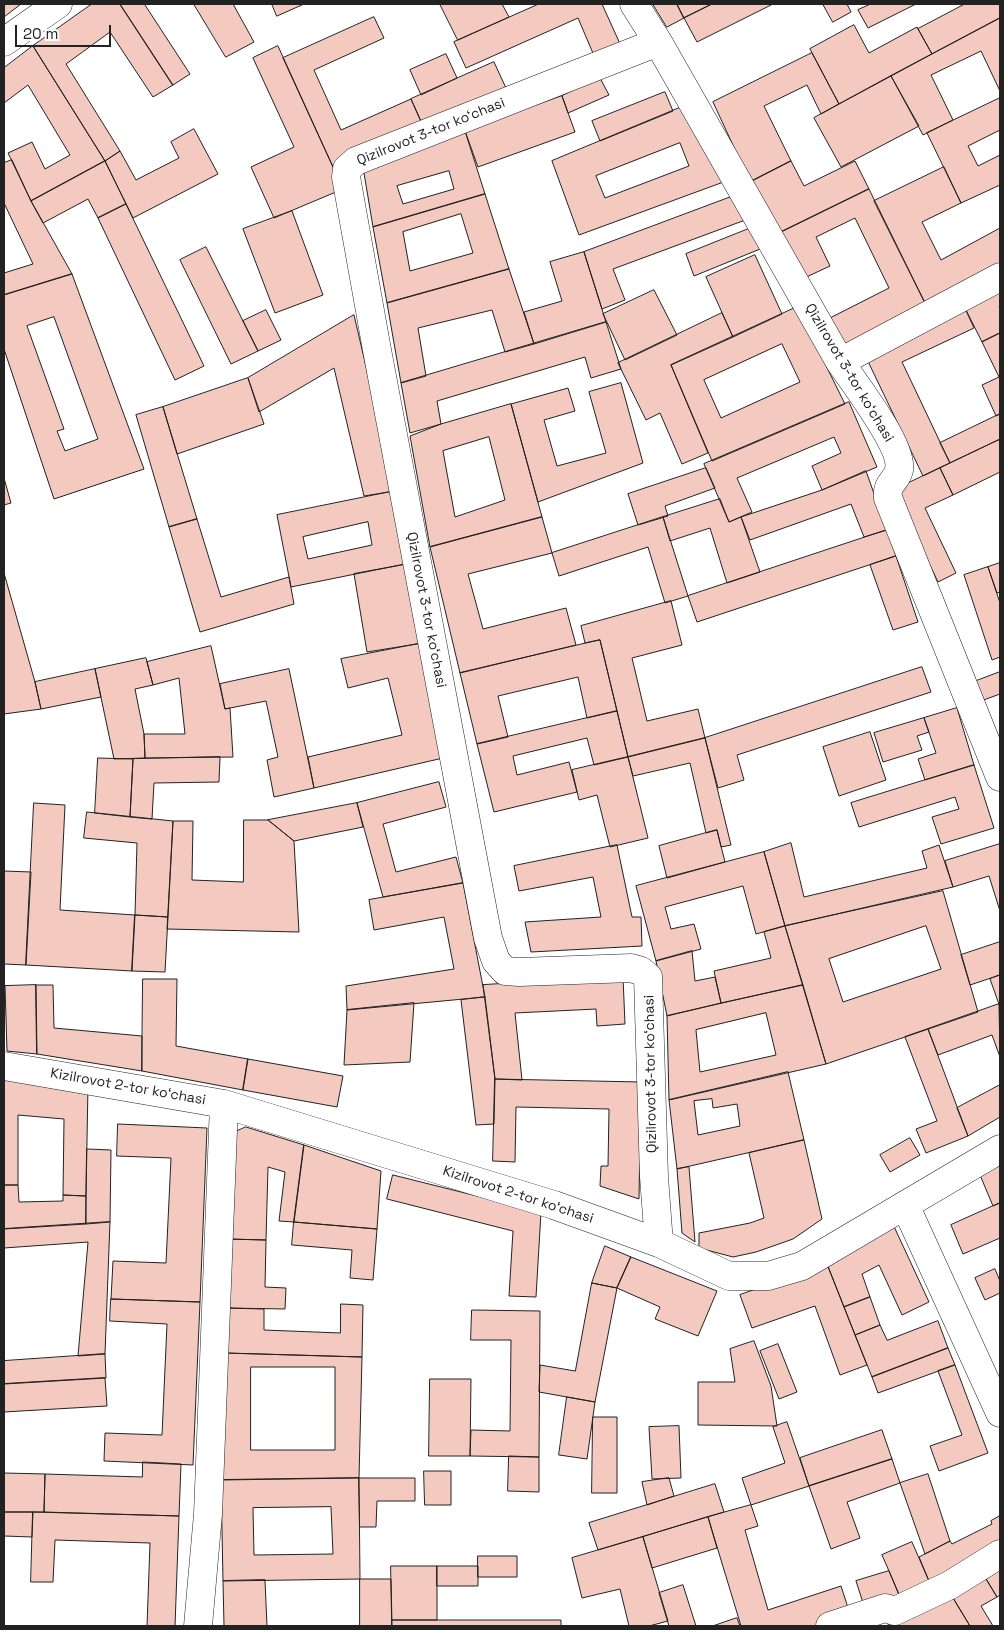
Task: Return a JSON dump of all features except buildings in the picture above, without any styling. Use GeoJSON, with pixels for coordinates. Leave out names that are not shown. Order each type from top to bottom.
{"type":"FeatureCollection","features":[{"type":"Feature","properties":{"kind":"street"},"geometry":{"type":"LineString","coordinates":[[4,42],[58,4]]}},
{"type":"Feature","properties":{"kind":"street","name":"Qizilrovot 3-tor koʻchasi"},"geometry":{"type":"LineString","coordinates":[[634,4],[658,42],[840,362],[874,411],[897,454],[899,470],[887,489],[888,498],[1000,776]]}},
{"type":"Feature","properties":{"kind":"street","name":"Qizilrovot 3-tor koʻchasi"},"geometry":{"type":"LineString","coordinates":[[658,42],[356,161],[348,169],[346,177],[488,938],[496,961],[505,971],[631,968],[641,971],[648,977],[654,1177],[658,1243]]}},
{"type":"Feature","properties":{"kind":"street"},"geometry":{"type":"LineString","coordinates":[[840,362],[1000,277]]}},
{"type":"Feature","properties":{"kind":"street","name":"Kizilrovot 2-tor koʻchasi"},"geometry":{"type":"LineString","coordinates":[[4,1066],[224,1104],[544,1202],[658,1243],[729,1276],[768,1276],[802,1266],[1000,1149]]}},
{"type":"Feature","properties":{"kind":"street"},"geometry":{"type":"LineString","coordinates":[[198,1626],[208,1514],[224,1104]]}},
{"type":"Feature","properties":{"kind":"street"},"geometry":{"type":"LineString","coordinates":[[905,1206],[1000,1413]]}},
{"type":"Feature","properties":{"kind":"street"},"geometry":{"type":"LineString","coordinates":[[830,1626],[885,1608],[895,1611],[950,1585],[1000,1554]]}}]}
